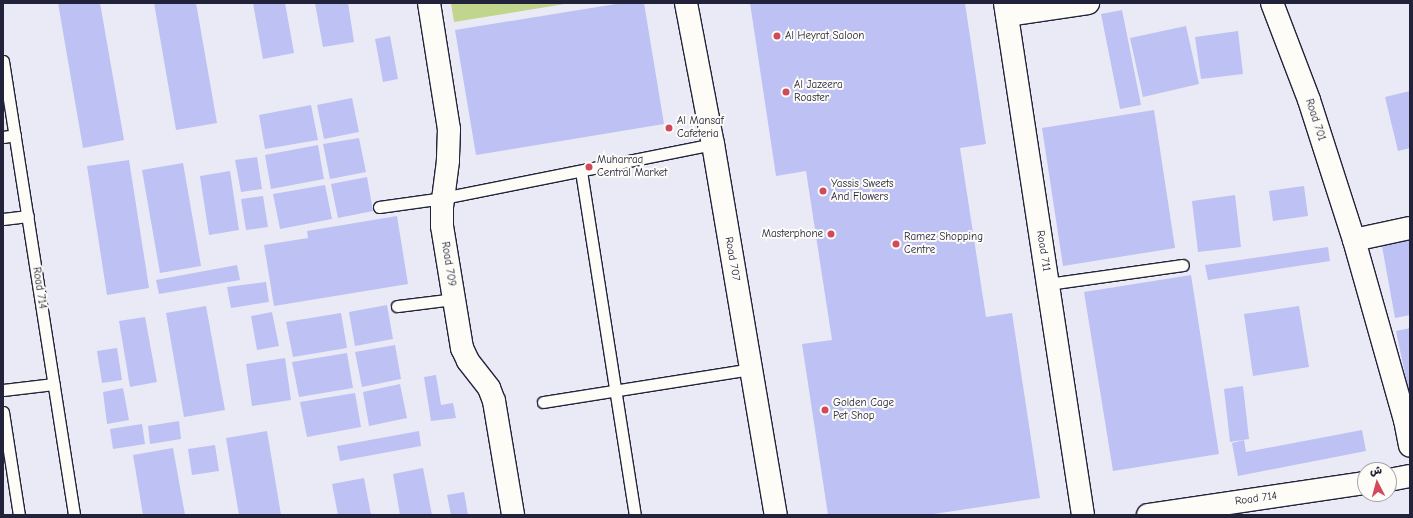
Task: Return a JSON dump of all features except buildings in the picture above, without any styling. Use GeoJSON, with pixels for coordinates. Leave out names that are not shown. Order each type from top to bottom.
{"type":"FeatureCollection","features":[{"type":"Feature","properties":{"kind":"street","name":"Road 709"},"geometry":{"type":"LineString","coordinates":[[429,3],[449,129],[448,161],[443,198],[442,226],[464,354],[489,388],[494,401],[513,515]]}},
{"type":"Feature","properties":{"kind":"street","name":"Road 707"},"geometry":{"type":"LineString","coordinates":[[686,3],[713,144],[776,515]]}},
{"type":"Feature","properties":{"kind":"street","name":"Road 711"},"geometry":{"type":"LineString","coordinates":[[1083,515],[1006,9],[1088,3]]}},
{"type":"Feature","properties":{"kind":"street","name":"Road 701"},"geometry":{"type":"LineString","coordinates":[[1272,3],[1309,100],[1354,240],[1408,419],[1410,446]]}},
{"type":"Feature","properties":{"kind":"street"},"geometry":{"type":"LineString","coordinates":[[1354,240],[1410,228]]}},
{"type":"Feature","properties":{"kind":"street"},"geometry":{"type":"LineString","coordinates":[[1397,478],[1410,476]]}},
{"type":"Feature","properties":{"kind":"street","name":"Road 714"},"geometry":{"type":"LineString","coordinates":[[1148,515],[1357,484]]}},
{"type":"Feature","properties":{"kind":"street","name":"Road 711"},"geometry":{"type":"LineString","coordinates":[[1068,515],[1073,506],[1079,487]]}},
{"type":"Feature","properties":{"kind":"lane","name":"Road 714"},"geometry":{"type":"LineString","coordinates":[[3,61],[74,515]]}},
{"type":"Feature","properties":{"kind":"lane"},"geometry":{"type":"LineString","coordinates":[[3,137],[15,135]]}},
{"type":"Feature","properties":{"kind":"lane"},"geometry":{"type":"LineString","coordinates":[[379,207],[443,198],[713,144]]}},
{"type":"Feature","properties":{"kind":"lane"},"geometry":{"type":"LineString","coordinates":[[581,171],[635,515]]}},
{"type":"Feature","properties":{"kind":"lane"},"geometry":{"type":"LineString","coordinates":[[3,219],[28,216]]}},
{"type":"Feature","properties":{"kind":"lane"},"geometry":{"type":"LineString","coordinates":[[1048,284],[1183,265]]}},
{"type":"Feature","properties":{"kind":"lane"},"geometry":{"type":"LineString","coordinates":[[397,306],[454,299]]}},
{"type":"Feature","properties":{"kind":"lane"},"geometry":{"type":"LineString","coordinates":[[543,402],[751,369]]}},
{"type":"Feature","properties":{"kind":"lane"},"geometry":{"type":"LineString","coordinates":[[3,390],[54,384]]}},
{"type":"Feature","properties":{"kind":"lane"},"geometry":{"type":"LineString","coordinates":[[3,412],[19,515]]}},
{"type":"Feature","properties":{"kind":"green space"},"geometry":{"type":"Polygon","coordinates":[[[451,3],[571,3],[454,22],[451,3]]]}},
{"type":"Feature","properties":{"kind":"place","name":"Al Heyrat Saloon"},"geometry":{"type":"Point","coordinates":[777,36]}},
{"type":"Feature","properties":{"kind":"place","name":"Al Jazeera Roaster"},"geometry":{"type":"Point","coordinates":[786,92]}},
{"type":"Feature","properties":{"kind":"place","name":"Al Mansaf Cafeteria"},"geometry":{"type":"Point","coordinates":[669,128]}},
{"type":"Feature","properties":{"kind":"place","name":"Muharraq Central Market"},"geometry":{"type":"Point","coordinates":[589,167]}},
{"type":"Feature","properties":{"kind":"place","name":"Yassis Sweets And Flowers"},"geometry":{"type":"Point","coordinates":[823,191]}},
{"type":"Feature","properties":{"kind":"place","name":"Masterphone"},"geometry":{"type":"Point","coordinates":[831,234]}},
{"type":"Feature","properties":{"kind":"place","name":"Ramez Shopping Centre"},"geometry":{"type":"Point","coordinates":[896,244]}},
{"type":"Feature","properties":{"kind":"place","name":"Golden Cage Pet Shop"},"geometry":{"type":"Point","coordinates":[825,410]}}]}
